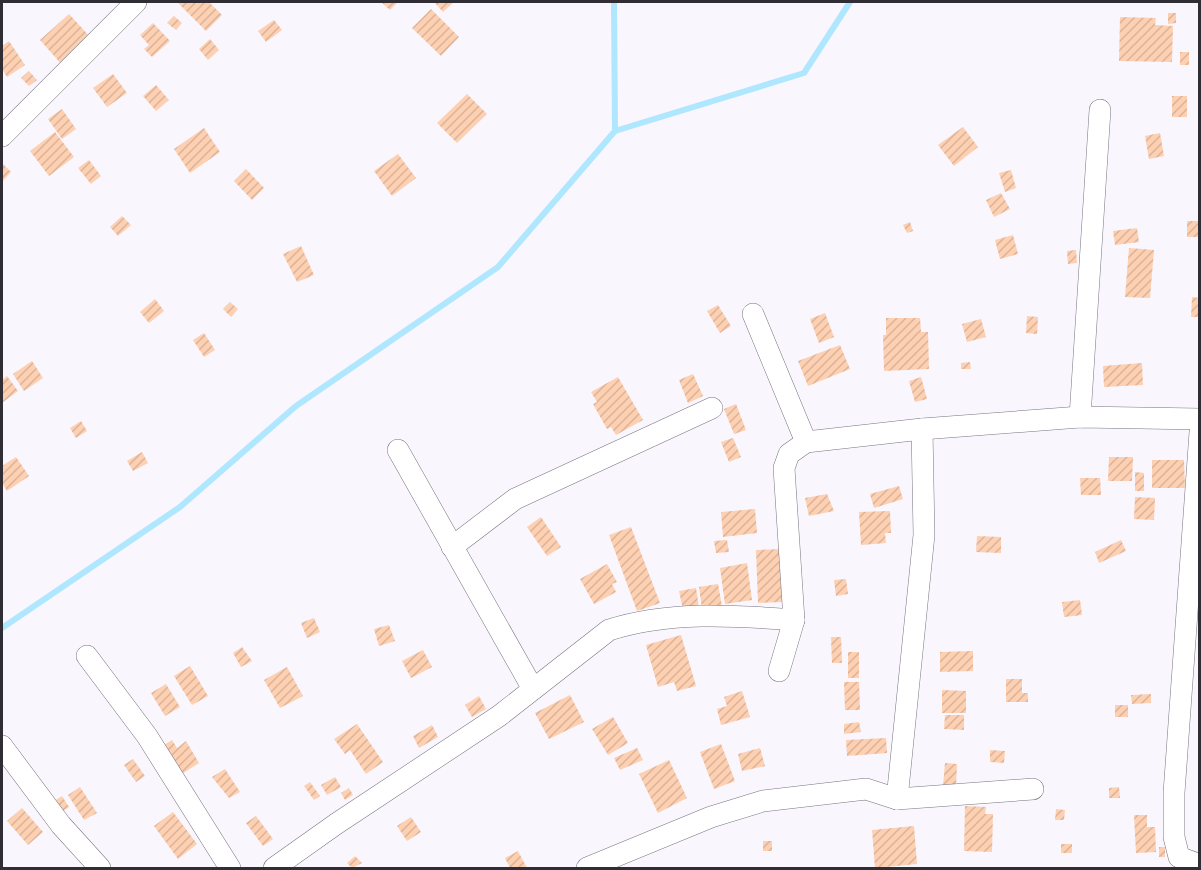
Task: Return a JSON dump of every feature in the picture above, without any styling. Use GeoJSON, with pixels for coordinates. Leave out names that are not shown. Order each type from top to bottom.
{"type":"FeatureCollection","features":[{"type":"Feature","properties":{"kind":"street"},"geometry":{"type":"LineString","coordinates":[[2,136],[136,2]]}},
{"type":"Feature","properties":{"kind":"street"},"geometry":{"type":"LineString","coordinates":[[1080,417],[1100,110]]}},
{"type":"Feature","properties":{"kind":"street"},"geometry":{"type":"LineString","coordinates":[[753,314],[806,442]]}},
{"type":"Feature","properties":{"kind":"street"},"geometry":{"type":"LineString","coordinates":[[453,547],[515,499],[712,408]]}},
{"type":"Feature","properties":{"kind":"street"},"geometry":{"type":"LineString","coordinates":[[779,671],[794,620],[784,468],[789,454],[806,442],[922,429],[1080,417],[1200,419]]}},
{"type":"Feature","properties":{"kind":"street"},"geometry":{"type":"LineString","coordinates":[[897,799],[924,536],[922,429]]}},
{"type":"Feature","properties":{"kind":"street"},"geometry":{"type":"LineString","coordinates":[[1200,432],[1174,793],[1174,837],[1179,857],[1200,865]]}},
{"type":"Feature","properties":{"kind":"street"},"geometry":{"type":"LineString","coordinates":[[398,450],[533,690]]}},
{"type":"Feature","properties":{"kind":"street"},"geometry":{"type":"LineString","coordinates":[[274,868],[499,716],[609,630],[623,625],[712,613],[794,620]]}},
{"type":"Feature","properties":{"kind":"street"},"geometry":{"type":"LineString","coordinates":[[87,656],[147,736],[230,868]]}},
{"type":"Feature","properties":{"kind":"street"},"geometry":{"type":"LineString","coordinates":[[2,746],[62,825],[100,868]]}},
{"type":"Feature","properties":{"kind":"street"},"geometry":{"type":"LineString","coordinates":[[587,868],[711,817],[763,801],[866,789],[897,799],[1033,789]]}},
{"type":"Feature","properties":{"kind":"building"},"geometry":{"type":"Polygon","coordinates":[[[177,2],[209,2],[222,15],[206,31],[177,2]]]}},
{"type":"Feature","properties":{"kind":"building"},"geometry":{"type":"Polygon","coordinates":[[[381,2],[398,2],[390,10],[381,2]]]}},
{"type":"Feature","properties":{"kind":"building"},"geometry":{"type":"Polygon","coordinates":[[[434,2],[454,2],[443,12],[434,2]]]}},
{"type":"Feature","properties":{"kind":"building"},"geometry":{"type":"Polygon","coordinates":[[[431,9],[459,37],[441,56],[412,28],[431,9]]]}},
{"type":"Feature","properties":{"kind":"building"},"geometry":{"type":"Polygon","coordinates":[[[1168,13],[1176,13],[1176,23],[1168,24],[1168,13]]]}},
{"type":"Feature","properties":{"kind":"building"},"geometry":{"type":"Polygon","coordinates":[[[69,14],[92,39],[63,66],[40,40],[69,14]]]}},
{"type":"Feature","properties":{"kind":"building"},"geometry":{"type":"Polygon","coordinates":[[[174,16],[182,23],[176,30],[167,23],[174,16]]]}},
{"type":"Feature","properties":{"kind":"building"},"geometry":{"type":"Polygon","coordinates":[[[1120,17],[1156,18],[1155,25],[1173,26],[1172,62],[1119,61],[1120,17]]]}},
{"type":"Feature","properties":{"kind":"building"},"geometry":{"type":"Polygon","coordinates":[[[274,20],[282,30],[266,42],[258,31],[274,20]]]}},
{"type":"Feature","properties":{"kind":"building"},"geometry":{"type":"Polygon","coordinates":[[[153,23],[170,41],[152,57],[144,49],[149,45],[140,35],[153,23]]]}},
{"type":"Feature","properties":{"kind":"building"},"geometry":{"type":"Polygon","coordinates":[[[210,39],[219,50],[208,60],[199,49],[210,39]]]}},
{"type":"Feature","properties":{"kind":"building"},"geometry":{"type":"Polygon","coordinates":[[[9,41],[25,65],[7,77],[2,69],[2,46],[9,41]]]}},
{"type":"Feature","properties":{"kind":"building"},"geometry":{"type":"Polygon","coordinates":[[[1180,52],[1189,52],[1189,65],[1180,65],[1180,52]]]}},
{"type":"Feature","properties":{"kind":"building"},"geometry":{"type":"Polygon","coordinates":[[[29,71],[37,80],[29,86],[21,78],[29,71]]]}},
{"type":"Feature","properties":{"kind":"building"},"geometry":{"type":"Polygon","coordinates":[[[113,74],[127,93],[107,107],[93,88],[113,74]]]}},
{"type":"Feature","properties":{"kind":"building"},"geometry":{"type":"Polygon","coordinates":[[[156,85],[169,100],[156,111],[143,96],[156,85]]]}},
{"type":"Feature","properties":{"kind":"building"},"geometry":{"type":"Polygon","coordinates":[[[467,94],[487,114],[457,143],[437,123],[467,94]]]}},
{"type":"Feature","properties":{"kind":"building"},"geometry":{"type":"Polygon","coordinates":[[[1172,96],[1187,96],[1187,117],[1172,117],[1172,96]]]}},
{"type":"Feature","properties":{"kind":"building"},"geometry":{"type":"Polygon","coordinates":[[[62,109],[76,129],[62,139],[48,119],[62,109]]]}},
{"type":"Feature","properties":{"kind":"building"},"geometry":{"type":"Polygon","coordinates":[[[963,127],[978,147],[954,166],[938,145],[963,127]]]}},
{"type":"Feature","properties":{"kind":"building"},"geometry":{"type":"Polygon","coordinates":[[[204,128],[220,152],[190,173],[174,149],[204,128]]]}},
{"type":"Feature","properties":{"kind":"building"},"geometry":{"type":"Polygon","coordinates":[[[55,132],[74,157],[49,176],[30,151],[55,132]]]}},
{"type":"Feature","properties":{"kind":"building"},"geometry":{"type":"Polygon","coordinates":[[[1160,133],[1164,156],[1149,159],[1145,136],[1160,133]]]}},
{"type":"Feature","properties":{"kind":"building"},"geometry":{"type":"Polygon","coordinates":[[[398,154],[416,178],[392,196],[374,171],[398,154]]]}},
{"type":"Feature","properties":{"kind":"building"},"geometry":{"type":"Polygon","coordinates":[[[89,160],[101,176],[91,184],[78,168],[89,160]]]}},
{"type":"Feature","properties":{"kind":"building"},"geometry":{"type":"Polygon","coordinates":[[[3,164],[11,172],[2,182],[2,166],[3,164]]]}},
{"type":"Feature","properties":{"kind":"building"},"geometry":{"type":"Polygon","coordinates":[[[246,169],[264,188],[252,200],[234,181],[246,169]]]}},
{"type":"Feature","properties":{"kind":"building"},"geometry":{"type":"Polygon","coordinates":[[[1011,170],[1016,188],[1005,192],[999,173],[1011,170]]]}},
{"type":"Feature","properties":{"kind":"building"},"geometry":{"type":"Polygon","coordinates":[[[1001,193],[1010,209],[994,217],[986,200],[1001,193]]]}},
{"type":"Feature","properties":{"kind":"building"},"geometry":{"type":"Polygon","coordinates":[[[122,216],[131,225],[118,236],[110,227],[122,216]]]}},
{"type":"Feature","properties":{"kind":"building"},"geometry":{"type":"Polygon","coordinates":[[[1187,221],[1200,221],[1200,237],[1187,237],[1187,221]]]}},
{"type":"Feature","properties":{"kind":"building"},"geometry":{"type":"Polygon","coordinates":[[[910,222],[913,231],[907,233],[903,225],[910,222]]]}},
{"type":"Feature","properties":{"kind":"building"},"geometry":{"type":"Polygon","coordinates":[[[1137,228],[1139,242],[1115,245],[1113,231],[1137,228]]]}},
{"type":"Feature","properties":{"kind":"building"},"geometry":{"type":"Polygon","coordinates":[[[1013,235],[1018,254],[1000,259],[995,240],[1013,235]]]}},
{"type":"Feature","properties":{"kind":"building"},"geometry":{"type":"Polygon","coordinates":[[[301,246],[314,275],[297,282],[283,254],[301,246]]]}},
{"type":"Feature","properties":{"kind":"building"},"geometry":{"type":"Polygon","coordinates":[[[1129,248],[1154,250],[1150,298],[1125,297],[1129,248]]]}},
{"type":"Feature","properties":{"kind":"building"},"geometry":{"type":"Polygon","coordinates":[[[1076,250],[1077,263],[1068,264],[1067,251],[1076,250]]]}},
{"type":"Feature","properties":{"kind":"building"},"geometry":{"type":"Polygon","coordinates":[[[1192,297],[1200,298],[1200,317],[1191,317],[1192,297]]]}},
{"type":"Feature","properties":{"kind":"building"},"geometry":{"type":"Polygon","coordinates":[[[155,299],[164,311],[149,323],[140,312],[155,299]]]}},
{"type":"Feature","properties":{"kind":"building"},"geometry":{"type":"Polygon","coordinates":[[[230,302],[238,309],[231,317],[223,309],[230,302]]]}},
{"type":"Feature","properties":{"kind":"building"},"geometry":{"type":"Polygon","coordinates":[[[718,305],[731,326],[720,333],[707,311],[718,305]]]}},
{"type":"Feature","properties":{"kind":"building"},"geometry":{"type":"Polygon","coordinates":[[[825,313],[834,337],[819,343],[810,319],[825,313]]]}},
{"type":"Feature","properties":{"kind":"building"},"geometry":{"type":"Polygon","coordinates":[[[1027,316],[1038,317],[1037,334],[1026,333],[1027,316]]]}},
{"type":"Feature","properties":{"kind":"building"},"geometry":{"type":"Polygon","coordinates":[[[886,318],[920,318],[921,332],[928,332],[929,369],[884,371],[883,335],[886,335],[886,318]]]}},
{"type":"Feature","properties":{"kind":"building"},"geometry":{"type":"Polygon","coordinates":[[[981,319],[986,337],[967,342],[962,324],[981,319]]]}},
{"type":"Feature","properties":{"kind":"building"},"geometry":{"type":"Polygon","coordinates":[[[204,333],[215,350],[204,357],[193,340],[204,333]]]}},
{"type":"Feature","properties":{"kind":"building"},"geometry":{"type":"Polygon","coordinates":[[[840,345],[850,369],[808,386],[798,361],[840,345]]]}},
{"type":"Feature","properties":{"kind":"building"},"geometry":{"type":"Polygon","coordinates":[[[32,361],[43,378],[24,391],[13,374],[32,361]]]}},
{"type":"Feature","properties":{"kind":"building"},"geometry":{"type":"Polygon","coordinates":[[[970,362],[971,369],[961,369],[961,363],[970,362]]]}},
{"type":"Feature","properties":{"kind":"building"},"geometry":{"type":"Polygon","coordinates":[[[1142,363],[1143,385],[1104,387],[1103,366],[1142,363]]]}},
{"type":"Feature","properties":{"kind":"building"},"geometry":{"type":"Polygon","coordinates":[[[693,374],[703,396],[688,403],[679,380],[693,374]]]}},
{"type":"Feature","properties":{"kind":"building"},"geometry":{"type":"Polygon","coordinates":[[[7,376],[18,391],[2,403],[2,380],[7,376]]]}},
{"type":"Feature","properties":{"kind":"building"},"geometry":{"type":"Polygon","coordinates":[[[618,377],[643,420],[616,435],[611,427],[607,429],[593,404],[597,402],[591,392],[618,377]]]}},
{"type":"Feature","properties":{"kind":"building"},"geometry":{"type":"Polygon","coordinates":[[[921,377],[927,399],[915,402],[909,381],[921,377]]]}},
{"type":"Feature","properties":{"kind":"building"},"geometry":{"type":"Polygon","coordinates":[[[736,404],[746,430],[734,434],[724,409],[736,404]]]}},
{"type":"Feature","properties":{"kind":"building"},"geometry":{"type":"Polygon","coordinates":[[[81,421],[87,431],[76,438],[70,428],[81,421]]]}},
{"type":"Feature","properties":{"kind":"building"},"geometry":{"type":"Polygon","coordinates":[[[733,438],[741,457],[729,462],[721,442],[733,438]]]}},
{"type":"Feature","properties":{"kind":"building"},"geometry":{"type":"Polygon","coordinates":[[[142,452],[148,463],[133,471],[127,461],[142,452]]]}},
{"type":"Feature","properties":{"kind":"building"},"geometry":{"type":"Polygon","coordinates":[[[16,457],[29,476],[7,491],[2,483],[2,466],[16,457]]]}},
{"type":"Feature","properties":{"kind":"building"},"geometry":{"type":"Polygon","coordinates":[[[1109,457],[1133,457],[1132,481],[1108,481],[1109,457]]]}},
{"type":"Feature","properties":{"kind":"building"},"geometry":{"type":"Polygon","coordinates":[[[1152,460],[1184,460],[1185,488],[1152,488],[1152,460]]]}},
{"type":"Feature","properties":{"kind":"building"},"geometry":{"type":"Polygon","coordinates":[[[1135,472],[1144,473],[1144,491],[1135,491],[1135,472]]]}},
{"type":"Feature","properties":{"kind":"building"},"geometry":{"type":"Polygon","coordinates":[[[1080,478],[1100,478],[1101,495],[1081,495],[1080,478]]]}},
{"type":"Feature","properties":{"kind":"building"},"geometry":{"type":"Polygon","coordinates":[[[899,486],[903,499],[874,508],[870,494],[899,486]]]}},
{"type":"Feature","properties":{"kind":"building"},"geometry":{"type":"Polygon","coordinates":[[[827,494],[834,511],[809,516],[805,498],[827,494]]]}},
{"type":"Feature","properties":{"kind":"building"},"geometry":{"type":"Polygon","coordinates":[[[1135,497],[1155,498],[1154,520],[1134,519],[1135,497]]]}},
{"type":"Feature","properties":{"kind":"building"},"geometry":{"type":"Polygon","coordinates":[[[755,509],[757,533],[723,537],[721,512],[755,509]]]}},
{"type":"Feature","properties":{"kind":"building"},"geometry":{"type":"Polygon","coordinates":[[[890,511],[891,533],[885,533],[886,543],[861,545],[859,512],[890,511]]]}},
{"type":"Feature","properties":{"kind":"building"},"geometry":{"type":"Polygon","coordinates":[[[541,517],[561,547],[547,556],[527,527],[541,517]]]}},
{"type":"Feature","properties":{"kind":"building"},"geometry":{"type":"Polygon","coordinates":[[[631,527],[660,603],[637,611],[609,535],[631,527]]]}},
{"type":"Feature","properties":{"kind":"building"},"geometry":{"type":"Polygon","coordinates":[[[977,536],[1001,537],[1001,553],[976,552],[977,536]]]}},
{"type":"Feature","properties":{"kind":"building"},"geometry":{"type":"Polygon","coordinates":[[[727,540],[729,552],[716,553],[714,541],[727,540]]]}},
{"type":"Feature","properties":{"kind":"building"},"geometry":{"type":"Polygon","coordinates":[[[1121,540],[1126,551],[1099,563],[1095,552],[1121,540]]]}},
{"type":"Feature","properties":{"kind":"building"},"geometry":{"type":"Polygon","coordinates":[[[781,549],[782,602],[758,603],[756,550],[781,549]]]}},
{"type":"Feature","properties":{"kind":"building"},"geometry":{"type":"Polygon","coordinates":[[[747,563],[752,600],[725,604],[720,568],[747,563]]]}},
{"type":"Feature","properties":{"kind":"building"},"geometry":{"type":"Polygon","coordinates":[[[607,564],[617,582],[612,584],[616,592],[594,604],[580,579],[607,564]]]}},
{"type":"Feature","properties":{"kind":"building"},"geometry":{"type":"Polygon","coordinates":[[[846,579],[848,594],[836,596],[834,580],[846,579]]]}},
{"type":"Feature","properties":{"kind":"building"},"geometry":{"type":"Polygon","coordinates":[[[718,584],[722,606],[702,609],[699,587],[718,584]]]}},
{"type":"Feature","properties":{"kind":"building"},"geometry":{"type":"Polygon","coordinates":[[[696,588],[699,608],[683,610],[679,591],[696,588]]]}},
{"type":"Feature","properties":{"kind":"building"},"geometry":{"type":"Polygon","coordinates":[[[1080,600],[1082,615],[1064,617],[1062,602],[1080,600]]]}},
{"type":"Feature","properties":{"kind":"building"},"geometry":{"type":"Polygon","coordinates":[[[314,618],[320,632],[307,638],[301,623],[314,618]]]}},
{"type":"Feature","properties":{"kind":"building"},"geometry":{"type":"Polygon","coordinates":[[[389,625],[395,641],[379,646],[374,629],[389,625]]]}},
{"type":"Feature","properties":{"kind":"building"},"geometry":{"type":"Polygon","coordinates":[[[681,635],[696,686],[677,691],[674,682],[658,687],[646,645],[681,635]]]}},
{"type":"Feature","properties":{"kind":"building"},"geometry":{"type":"Polygon","coordinates":[[[831,637],[841,637],[842,663],[832,663],[831,637]]]}},
{"type":"Feature","properties":{"kind":"building"},"geometry":{"type":"Polygon","coordinates":[[[242,647],[252,661],[241,667],[233,653],[242,647]]]}},
{"type":"Feature","properties":{"kind":"building"},"geometry":{"type":"Polygon","coordinates":[[[423,650],[432,667],[411,678],[402,661],[423,650]]]}},
{"type":"Feature","properties":{"kind":"building"},"geometry":{"type":"Polygon","coordinates":[[[973,651],[973,671],[940,672],[940,652],[973,651]]]}},
{"type":"Feature","properties":{"kind":"building"},"geometry":{"type":"Polygon","coordinates":[[[848,652],[859,652],[859,678],[848,678],[848,652]]]}},
{"type":"Feature","properties":{"kind":"building"},"geometry":{"type":"Polygon","coordinates":[[[190,666],[208,696],[192,705],[174,676],[190,666]]]}},
{"type":"Feature","properties":{"kind":"building"},"geometry":{"type":"Polygon","coordinates":[[[287,667],[303,696],[280,708],[264,680],[287,667]]]}},
{"type":"Feature","properties":{"kind":"building"},"geometry":{"type":"Polygon","coordinates":[[[1006,679],[1022,679],[1022,693],[1028,693],[1028,702],[1006,702],[1006,679]]]}},
{"type":"Feature","properties":{"kind":"building"},"geometry":{"type":"Polygon","coordinates":[[[844,682],[859,682],[860,710],[845,710],[844,682]]]}},
{"type":"Feature","properties":{"kind":"building"},"geometry":{"type":"Polygon","coordinates":[[[166,684],[180,707],[165,716],[151,693],[166,684]]]}},
{"type":"Feature","properties":{"kind":"building"},"geometry":{"type":"Polygon","coordinates":[[[942,690],[966,691],[966,713],[942,713],[942,690]]]}},
{"type":"Feature","properties":{"kind":"building"},"geometry":{"type":"Polygon","coordinates":[[[742,691],[750,717],[721,725],[717,709],[727,706],[724,697],[742,691]]]}},
{"type":"Feature","properties":{"kind":"building"},"geometry":{"type":"Polygon","coordinates":[[[1151,694],[1151,703],[1132,704],[1131,695],[1151,694]]]}},
{"type":"Feature","properties":{"kind":"building"},"geometry":{"type":"Polygon","coordinates":[[[570,695],[584,722],[549,739],[535,713],[570,695]]]}},
{"type":"Feature","properties":{"kind":"building"},"geometry":{"type":"Polygon","coordinates":[[[479,696],[486,709],[472,717],[465,705],[479,696]]]}},
{"type":"Feature","properties":{"kind":"building"},"geometry":{"type":"Polygon","coordinates":[[[1115,705],[1128,705],[1128,717],[1115,717],[1115,705]]]}},
{"type":"Feature","properties":{"kind":"building"},"geometry":{"type":"Polygon","coordinates":[[[945,715],[964,715],[964,730],[944,729],[945,715]]]}},
{"type":"Feature","properties":{"kind":"building"},"geometry":{"type":"Polygon","coordinates":[[[613,717],[628,743],[608,755],[592,729],[613,717]]]}},
{"type":"Feature","properties":{"kind":"building"},"geometry":{"type":"Polygon","coordinates":[[[859,722],[861,732],[844,734],[844,724],[859,722]]]}},
{"type":"Feature","properties":{"kind":"building"},"geometry":{"type":"Polygon","coordinates":[[[357,724],[383,762],[366,774],[350,750],[345,754],[334,739],[357,724]]]}},
{"type":"Feature","properties":{"kind":"building"},"geometry":{"type":"Polygon","coordinates":[[[432,725],[438,737],[419,748],[413,736],[432,725]]]}},
{"type":"Feature","properties":{"kind":"building"},"geometry":{"type":"Polygon","coordinates":[[[886,738],[887,753],[847,756],[846,740],[886,738]]]}},
{"type":"Feature","properties":{"kind":"building"},"geometry":{"type":"Polygon","coordinates":[[[172,740],[177,748],[186,741],[199,763],[177,777],[158,749],[172,740]]]}},
{"type":"Feature","properties":{"kind":"building"},"geometry":{"type":"Polygon","coordinates":[[[721,744],[735,781],[714,789],[700,752],[721,744]]]}},
{"type":"Feature","properties":{"kind":"building"},"geometry":{"type":"Polygon","coordinates":[[[637,748],[643,760],[620,770],[614,758],[637,748]]]}},
{"type":"Feature","properties":{"kind":"building"},"geometry":{"type":"Polygon","coordinates":[[[760,748],[765,766],[742,771],[738,754],[760,748]]]}},
{"type":"Feature","properties":{"kind":"building"},"geometry":{"type":"Polygon","coordinates":[[[990,750],[1005,751],[1004,763],[990,762],[990,750]]]}},
{"type":"Feature","properties":{"kind":"building"},"geometry":{"type":"Polygon","coordinates":[[[133,759],[145,776],[136,782],[124,765],[133,759]]]}},
{"type":"Feature","properties":{"kind":"building"},"geometry":{"type":"Polygon","coordinates":[[[669,760],[687,798],[658,813],[639,774],[669,760]]]}},
{"type":"Feature","properties":{"kind":"building"},"geometry":{"type":"Polygon","coordinates":[[[945,763],[957,764],[956,786],[943,786],[945,763]]]}},
{"type":"Feature","properties":{"kind":"building"},"geometry":{"type":"Polygon","coordinates":[[[225,769],[240,792],[229,798],[212,777],[225,769]]]}},
{"type":"Feature","properties":{"kind":"building"},"geometry":{"type":"Polygon","coordinates":[[[335,777],[341,787],[327,795],[321,785],[335,777]]]}},
{"type":"Feature","properties":{"kind":"building"},"geometry":{"type":"Polygon","coordinates":[[[310,782],[320,796],[314,800],[304,786],[310,782]]]}},
{"type":"Feature","properties":{"kind":"building"},"geometry":{"type":"Polygon","coordinates":[[[80,787],[97,813],[84,820],[68,795],[80,787]]]}},
{"type":"Feature","properties":{"kind":"building"},"geometry":{"type":"Polygon","coordinates":[[[1119,787],[1120,798],[1109,798],[1109,788],[1119,787]]]}},
{"type":"Feature","properties":{"kind":"building"},"geometry":{"type":"Polygon","coordinates":[[[349,788],[353,795],[345,800],[341,793],[349,788]]]}},
{"type":"Feature","properties":{"kind":"building"},"geometry":{"type":"Polygon","coordinates":[[[62,796],[69,807],[60,813],[53,802],[62,796]]]}},
{"type":"Feature","properties":{"kind":"building"},"geometry":{"type":"Polygon","coordinates":[[[965,806],[986,807],[985,814],[993,814],[992,852],[964,851],[965,806]]]}},
{"type":"Feature","properties":{"kind":"building"},"geometry":{"type":"Polygon","coordinates":[[[22,808],[43,832],[28,845],[7,821],[22,808]]]}},
{"type":"Feature","properties":{"kind":"building"},"geometry":{"type":"Polygon","coordinates":[[[1056,809],[1065,810],[1064,820],[1055,820],[1056,809]]]}},
{"type":"Feature","properties":{"kind":"building"},"geometry":{"type":"Polygon","coordinates":[[[173,812],[197,844],[178,859],[154,826],[173,812]]]}},
{"type":"Feature","properties":{"kind":"building"},"geometry":{"type":"Polygon","coordinates":[[[1134,815],[1147,815],[1147,827],[1155,827],[1156,852],[1136,853],[1134,815]]]}},
{"type":"Feature","properties":{"kind":"building"},"geometry":{"type":"Polygon","coordinates":[[[256,816],[273,839],[263,846],[246,823],[256,816]]]}},
{"type":"Feature","properties":{"kind":"building"},"geometry":{"type":"Polygon","coordinates":[[[411,817],[421,832],[407,841],[397,826],[411,817]]]}},
{"type":"Feature","properties":{"kind":"building"},"geometry":{"type":"Polygon","coordinates":[[[914,826],[917,864],[875,868],[872,830],[914,826]]]}},
{"type":"Feature","properties":{"kind":"building"},"geometry":{"type":"Polygon","coordinates":[[[763,841],[772,841],[772,851],[763,851],[763,841]]]}},
{"type":"Feature","properties":{"kind":"building"},"geometry":{"type":"Polygon","coordinates":[[[1061,844],[1072,844],[1072,853],[1061,853],[1061,844]]]}},
{"type":"Feature","properties":{"kind":"building"},"geometry":{"type":"Polygon","coordinates":[[[1159,847],[1165,847],[1165,857],[1159,857],[1159,847]]]}},
{"type":"Feature","properties":{"kind":"building"},"geometry":{"type":"Polygon","coordinates":[[[518,851],[527,868],[510,868],[505,858],[518,851]]]}},
{"type":"Feature","properties":{"kind":"building"},"geometry":{"type":"Polygon","coordinates":[[[355,856],[362,863],[352,868],[347,863],[355,856]]]}},
{"type":"Feature","properties":{"kind":"waterway"},"geometry":{"type":"LineString","coordinates":[[2,628],[180,507],[296,406],[498,267],[615,131],[614,2]]}},
{"type":"Feature","properties":{"kind":"waterway"},"geometry":{"type":"LineString","coordinates":[[615,131],[804,73],[850,2]]}}]}
